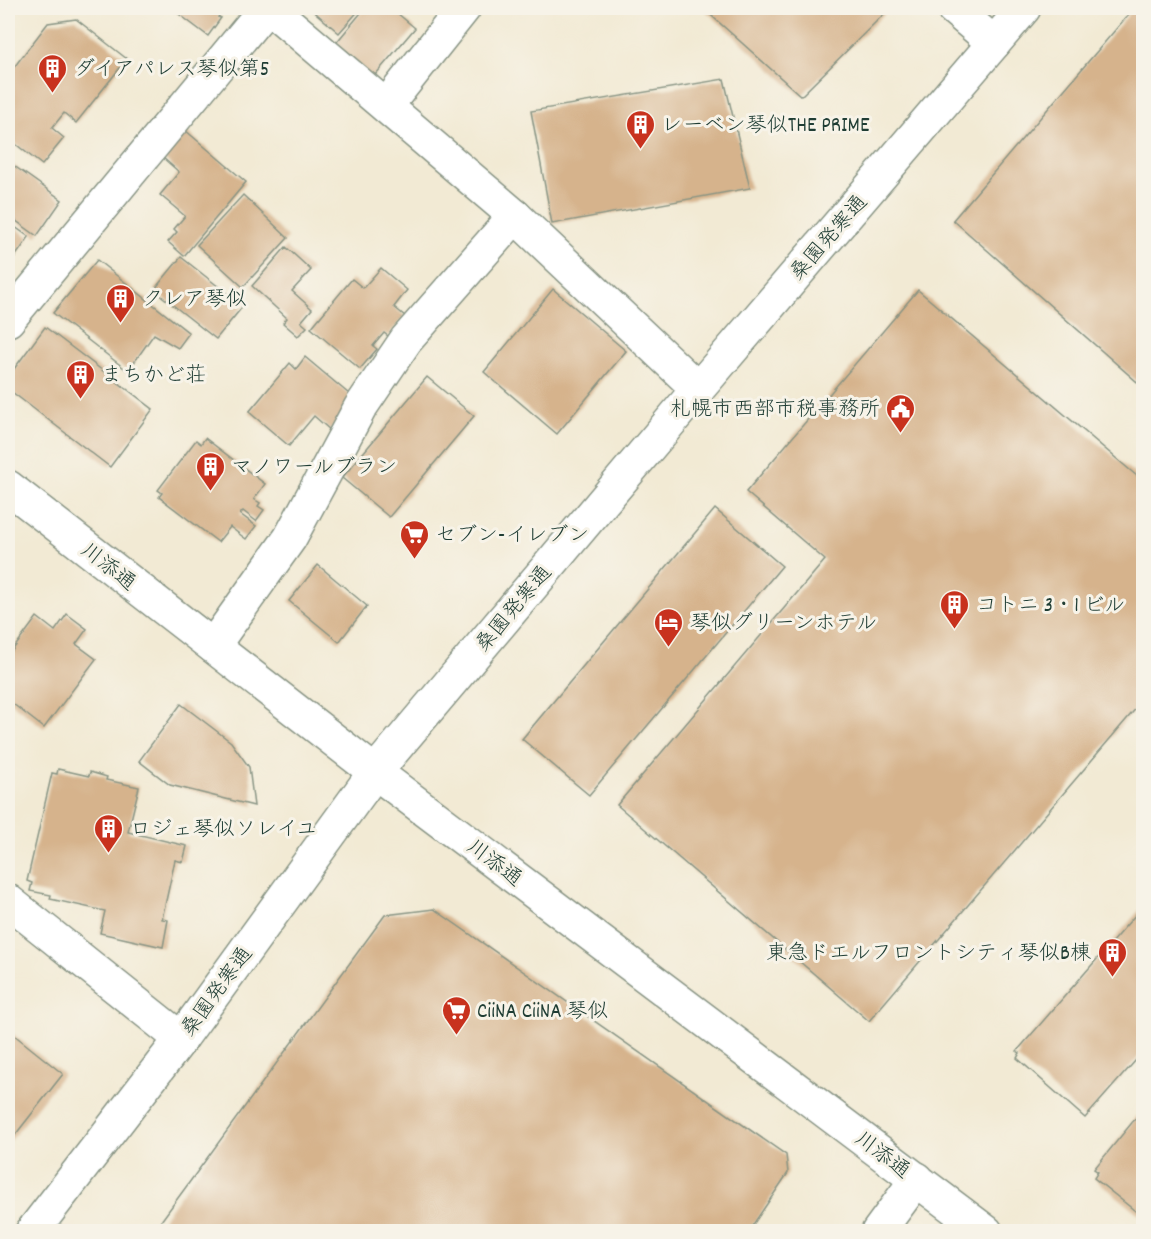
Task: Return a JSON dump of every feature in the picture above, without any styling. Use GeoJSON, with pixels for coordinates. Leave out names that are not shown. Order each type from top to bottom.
{"type":"FeatureCollection","features":[{"type":"Feature","properties":{"kind":"street"},"geometry":{"type":"LineString","coordinates":[[8,320],[268,8],[516,216],[698,388]]}},
{"type":"Feature","properties":{"kind":"street"},"geometry":{"type":"LineString","coordinates":[[386,106],[464,8]]}},
{"type":"Feature","properties":{"kind":"street"},"geometry":{"type":"LineString","coordinates":[[953,8],[994,44]]}},
{"type":"Feature","properties":{"kind":"street","name":"桑園発寒通"},"geometry":{"type":"LineString","coordinates":[[32,1232],[181,1039],[375,772],[698,388],[1024,8]]}},
{"type":"Feature","properties":{"kind":"street"},"geometry":{"type":"LineString","coordinates":[[213,646],[290,538],[360,408],[406,340],[516,216]]}},
{"type":"Feature","properties":{"kind":"street","name":"川添通"},"geometry":{"type":"LineString","coordinates":[[8,487],[375,772],[986,1232]]}},
{"type":"Feature","properties":{"kind":"street"},"geometry":{"type":"LineString","coordinates":[[8,901],[181,1039]]}},
{"type":"Feature","properties":{"kind":"street"},"geometry":{"type":"LineString","coordinates":[[878,1232],[917,1179]]}},
{"type":"Feature","properties":{"kind":"building"},"geometry":{"type":"Polygon","coordinates":[[[171,8],[225,8],[208,36],[171,8]]]}},
{"type":"Feature","properties":{"kind":"building"},"geometry":{"type":"Polygon","coordinates":[[[310,8],[361,8],[339,33],[310,8]]]}},
{"type":"Feature","properties":{"kind":"building"},"geometry":{"type":"Polygon","coordinates":[[[365,8],[391,8],[415,28],[370,81],[331,49],[365,8]]]}},
{"type":"Feature","properties":{"kind":"building"},"geometry":{"type":"Polygon","coordinates":[[[703,8],[890,8],[801,96],[703,8]]]}},
{"type":"Feature","properties":{"kind":"building"},"geometry":{"type":"Polygon","coordinates":[[[1134,8],[1144,8],[1144,388],[953,220],[1134,8]]]}},
{"type":"Feature","properties":{"kind":"building","name":"ダイアパレス琴似第5"},"geometry":{"type":"Polygon","coordinates":[[[76,19],[127,59],[76,123],[64,113],[52,128],[64,138],[42,165],[8,138],[8,75],[48,23],[76,19]]]}},
{"type":"Feature","properties":{"kind":"building","name":"レーベン琴似THE PRIME"},"geometry":{"type":"Polygon","coordinates":[[[724,79],[750,188],[552,224],[531,111],[724,79]]]}},
{"type":"Feature","properties":{"kind":"building"},"geometry":{"type":"Polygon","coordinates":[[[185,130],[246,182],[184,256],[168,242],[177,232],[174,229],[185,216],[160,195],[179,172],[162,157],[185,130]]]}},
{"type":"Feature","properties":{"kind":"building"},"geometry":{"type":"Polygon","coordinates":[[[10,163],[62,200],[37,236],[8,215],[8,167],[10,163]]]}},
{"type":"Feature","properties":{"kind":"building"},"geometry":{"type":"Polygon","coordinates":[[[243,195],[288,238],[243,287],[197,245],[243,195]]]}},
{"type":"Feature","properties":{"kind":"building"},"geometry":{"type":"Polygon","coordinates":[[[8,222],[29,237],[8,267],[8,222]]]}},
{"type":"Feature","properties":{"kind":"building"},"geometry":{"type":"Polygon","coordinates":[[[286,247],[311,270],[292,291],[312,309],[301,322],[307,327],[298,336],[283,323],[287,318],[252,286],[286,247]]]}},
{"type":"Feature","properties":{"kind":"building"},"geometry":{"type":"Polygon","coordinates":[[[181,257],[243,306],[216,339],[154,290],[181,257]]]}},
{"type":"Feature","properties":{"kind":"building","name":"クレア琴似"},"geometry":{"type":"Polygon","coordinates":[[[97,260],[189,333],[178,348],[154,334],[128,371],[53,313],[97,260]]]}},
{"type":"Feature","properties":{"kind":"building"},"geometry":{"type":"Polygon","coordinates":[[[381,268],[407,290],[394,307],[405,316],[388,336],[384,333],[373,346],[377,349],[360,369],[311,328],[352,279],[363,288],[381,268]]]}},
{"type":"Feature","properties":{"kind":"building"},"geometry":{"type":"Polygon","coordinates":[[[553,289],[626,351],[557,434],[484,372],[553,289]]]}},
{"type":"Feature","properties":{"kind":"building","name":"コトニ 3・1 ビル"},"geometry":{"type":"Polygon","coordinates":[[[918,290],[1144,482],[1144,699],[869,1021],[617,805],[825,560],[746,492],[918,290]]]}},
{"type":"Feature","properties":{"kind":"building","name":"まちかど荘"},"geometry":{"type":"Polygon","coordinates":[[[45,327],[153,409],[110,467],[8,389],[8,377],[45,327]]]}},
{"type":"Feature","properties":{"kind":"building"},"geometry":{"type":"Polygon","coordinates":[[[305,357],[355,399],[330,430],[314,416],[289,446],[249,412],[290,363],[296,369],[305,357]]]}},
{"type":"Feature","properties":{"kind":"building"},"geometry":{"type":"Polygon","coordinates":[[[427,377],[474,416],[389,517],[342,478],[427,377]]]}},
{"type":"Feature","properties":{"kind":"building","name":"マノワールブラン"},"geometry":{"type":"Polygon","coordinates":[[[205,438],[265,484],[254,499],[264,510],[256,521],[243,511],[240,514],[256,526],[246,539],[230,527],[218,542],[159,497],[162,493],[158,490],[196,440],[201,444],[205,438]]]}},
{"type":"Feature","properties":{"kind":"building"},"geometry":{"type":"Polygon","coordinates":[[[715,509],[782,566],[589,795],[522,739],[715,509]]]}},
{"type":"Feature","properties":{"kind":"building"},"geometry":{"type":"Polygon","coordinates":[[[318,565],[367,606],[339,642],[289,601],[318,565]]]}},
{"type":"Feature","properties":{"kind":"building"},"geometry":{"type":"Polygon","coordinates":[[[67,614],[87,629],[76,644],[96,659],[44,728],[8,700],[8,656],[37,617],[55,631],[67,614]]]}},
{"type":"Feature","properties":{"kind":"building"},"geometry":{"type":"Polygon","coordinates":[[[181,704],[231,742],[249,767],[254,806],[170,785],[139,761],[181,704]]]}},
{"type":"Feature","properties":{"kind":"building","name":"ロジェ琴似ソレイユ"},"geometry":{"type":"Polygon","coordinates":[[[58,769],[89,776],[90,772],[107,777],[106,780],[139,787],[128,832],[187,846],[183,862],[175,860],[162,919],[168,920],[163,947],[100,933],[105,911],[50,899],[51,895],[30,891],[32,883],[27,881],[52,773],[57,774],[58,769]]]}},
{"type":"Feature","properties":{"kind":"building","name":"東急ドエルフロントシティ琴似B棟"},"geometry":{"type":"Polygon","coordinates":[[[1144,905],[1144,1051],[1085,1118],[1017,1058],[1020,1053],[1017,1051],[1144,905]]]}},
{"type":"Feature","properties":{"kind":"building","name":"CiiNA CiiNA 琴似"},"geometry":{"type":"Polygon","coordinates":[[[434,909],[786,1155],[788,1173],[748,1232],[153,1232],[385,915],[434,909]]]}},
{"type":"Feature","properties":{"kind":"building"},"geometry":{"type":"Polygon","coordinates":[[[8,1030],[63,1074],[8,1144],[8,1030]]]}},
{"type":"Feature","properties":{"kind":"building"},"geometry":{"type":"Polygon","coordinates":[[[1144,1108],[1144,1218],[1094,1178],[1098,1172],[1094,1169],[1144,1108]]]}},
{"type":"Feature","properties":{"kind":"place","name":"ダイアパレス琴似第5"},"geometry":{"type":"Point","coordinates":[53,94]}},
{"type":"Feature","properties":{"kind":"place","name":"レーベン琴似THE PRIME"},"geometry":{"type":"Point","coordinates":[640,150]}},
{"type":"Feature","properties":{"kind":"place","name":"クレア琴似"},"geometry":{"type":"Point","coordinates":[121,324]}},
{"type":"Feature","properties":{"kind":"place","name":"まちかど荘"},"geometry":{"type":"Point","coordinates":[80,400]}},
{"type":"Feature","properties":{"kind":"place","name":"札幌市西部市税事務所"},"geometry":{"type":"Point","coordinates":[901,434]}},
{"type":"Feature","properties":{"kind":"place","name":"マノワールブラン"},"geometry":{"type":"Point","coordinates":[210,492]}},
{"type":"Feature","properties":{"kind":"place","name":"セブン-イレブン"},"geometry":{"type":"Point","coordinates":[414,560]}},
{"type":"Feature","properties":{"kind":"place","name":"コトニ 3・1 ビル"},"geometry":{"type":"Point","coordinates":[955,630]}},
{"type":"Feature","properties":{"kind":"place","name":"琴似グリーンホテル"},"geometry":{"type":"Point","coordinates":[669,648]}},
{"type":"Feature","properties":{"kind":"place","name":"ロジェ琴似ソレイユ"},"geometry":{"type":"Point","coordinates":[109,854]}},
{"type":"Feature","properties":{"kind":"place","name":"東急ドエルフロントシティ琴似B棟"},"geometry":{"type":"Point","coordinates":[1112,978]}},
{"type":"Feature","properties":{"kind":"place","name":"CiiNA CiiNA 琴似"},"geometry":{"type":"Point","coordinates":[456,1036]}}]}
